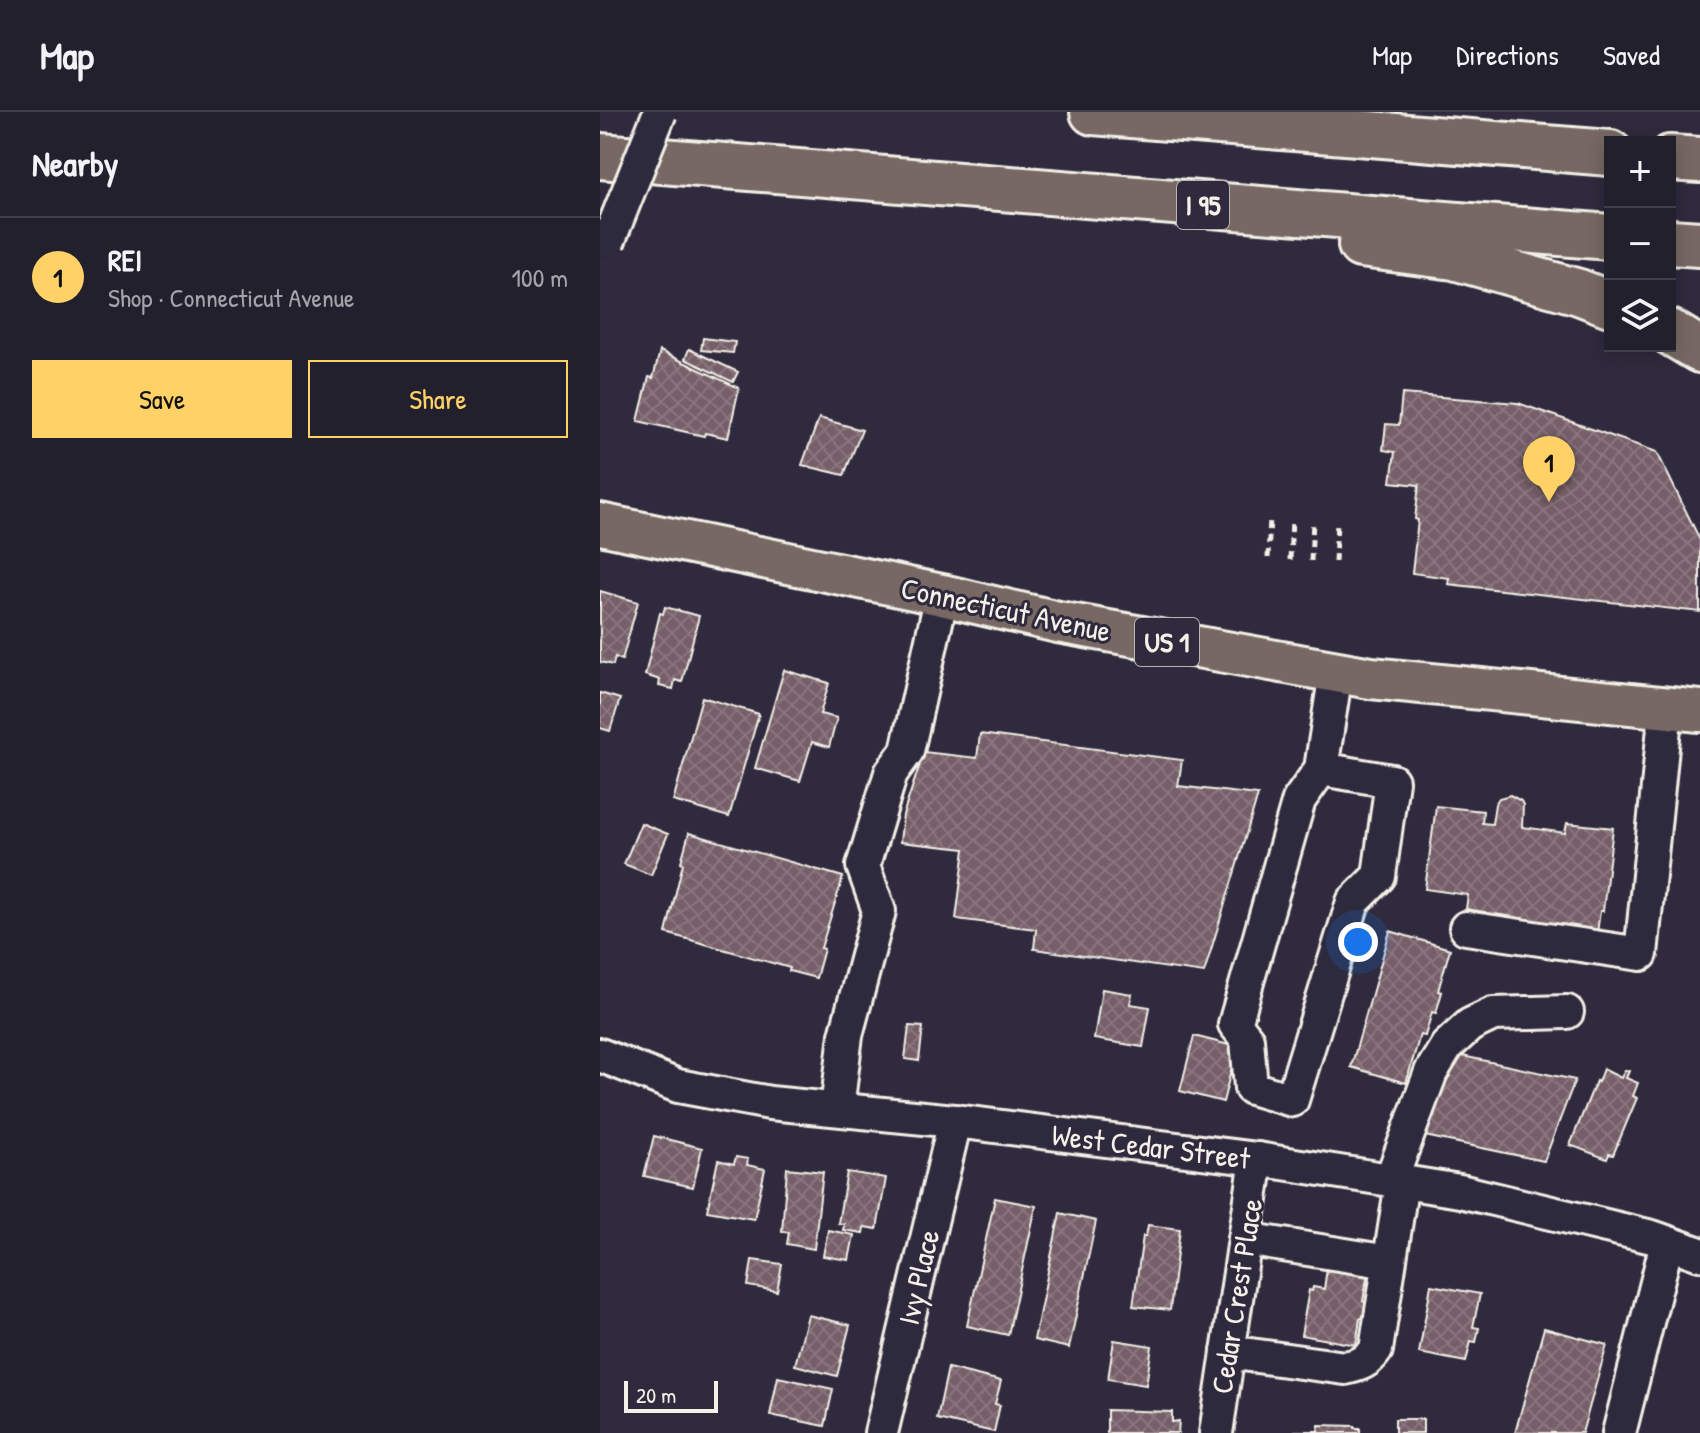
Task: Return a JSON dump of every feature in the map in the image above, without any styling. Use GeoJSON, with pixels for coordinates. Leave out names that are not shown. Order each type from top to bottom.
{"type":"FeatureCollection","features":[{"type":"Feature","properties":{"kind":"highway"},"geometry":{"type":"LineString","coordinates":[[1093,112],[1492,144],[1604,150]]}},
{"type":"Feature","properties":{"kind":"highway"},"geometry":{"type":"LineString","coordinates":[[1676,149],[1700,150]]}},
{"type":"Feature","properties":{"kind":"highway","name":"I 95"},"geometry":{"type":"LineString","coordinates":[[600,156],[1604,237]]}},
{"type":"Feature","properties":{"kind":"highway"},"geometry":{"type":"LineString","coordinates":[[1676,158],[1700,160]]}},
{"type":"Feature","properties":{"kind":"highway"},"geometry":{"type":"LineString","coordinates":[[796,172],[1454,257],[1604,302]]}},
{"type":"Feature","properties":{"kind":"highway"},"geometry":{"type":"LineString","coordinates":[[1676,242],[1700,244]]}},
{"type":"Feature","properties":{"kind":"highway"},"geometry":{"type":"LineString","coordinates":[[1676,336],[1700,350]]}},
{"type":"Feature","properties":{"kind":"main road","name":"Connecticut Avenue"},"geometry":{"type":"LineString","coordinates":[[600,524],[1058,622],[1336,672],[1683,710]]}},
{"type":"Feature","properties":{"kind":"street"},"geometry":{"type":"LineString","coordinates":[[604,252],[660,112]]}},
{"type":"Feature","properties":{"kind":"street"},"geometry":{"type":"LineString","coordinates":[[837,1109],[846,1035],[879,911],[863,866],[891,773],[907,751],[942,595]]}},
{"type":"Feature","properties":{"kind":"street"},"geometry":{"type":"LineString","coordinates":[[1321,769],[1392,781],[1379,876],[1353,902],[1292,1100],[1251,1088],[1247,1039],[1235,1024],[1299,800],[1321,769],[1336,672]]}},
{"type":"Feature","properties":{"kind":"street"},"geometry":{"type":"LineString","coordinates":[[1466,928],[1641,954],[1683,710]]}},
{"type":"Feature","properties":{"kind":"street"},"geometry":{"type":"LineString","coordinates":[[1228,1352],[1345,1368],[1371,1358],[1376,1350],[1389,1262],[1396,1181],[1431,1072],[1447,1046],[1470,1025],[1493,1014],[1567,1012]]}},
{"type":"Feature","properties":{"kind":"street","name":"West Cedar Street"},"geometry":{"type":"LineString","coordinates":[[600,1055],[678,1086],[770,1103],[955,1121],[1257,1159],[1460,1191],[1652,1237],[1700,1254]]}},
{"type":"Feature","properties":{"kind":"street","name":"Ivy Place"},"geometry":{"type":"LineString","coordinates":[[881,1433],[955,1121]]}},
{"type":"Feature","properties":{"kind":"street","name":"Cedar Crest Place"},"geometry":{"type":"LineString","coordinates":[[1216,1433],[1257,1159]]}},
{"type":"Feature","properties":{"kind":"street"},"geometry":{"type":"LineString","coordinates":[[1245,1239],[1389,1262]]}},
{"type":"Feature","properties":{"kind":"street"},"geometry":{"type":"LineString","coordinates":[[1619,1433],[1667,1243]]}},
{"type":"Feature","properties":{"kind":"path"},"geometry":{"type":"LineString","coordinates":[[1268,558],[1270,517]]}},
{"type":"Feature","properties":{"kind":"path"},"geometry":{"type":"LineString","coordinates":[[1290,560],[1292,519]]}},
{"type":"Feature","properties":{"kind":"path"},"geometry":{"type":"LineString","coordinates":[[1311,561],[1313,520]]}},
{"type":"Feature","properties":{"kind":"path"},"geometry":{"type":"LineString","coordinates":[[1335,562],[1337,522]]}},
{"type":"Feature","properties":{"kind":"building"},"geometry":{"type":"Polygon","coordinates":[[[703,338],[735,342],[733,353],[701,350],[703,338]]]}},
{"type":"Feature","properties":{"kind":"building"},"geometry":{"type":"Polygon","coordinates":[[[689,349],[738,372],[733,382],[685,359],[689,349]]]}},
{"type":"Feature","properties":{"kind":"building"},"geometry":{"type":"Polygon","coordinates":[[[660,351],[739,388],[728,438],[705,433],[704,436],[638,421],[649,377],[653,378],[660,351]]]}},
{"type":"Feature","properties":{"kind":"building"},"geometry":{"type":"Polygon","coordinates":[[[1402,394],[1518,403],[1657,452],[1700,540],[1700,612],[1448,584],[1449,578],[1412,573],[1419,485],[1391,482],[1395,452],[1383,450],[1386,424],[1399,425],[1402,394]]]}},
{"type":"Feature","properties":{"kind":"building"},"geometry":{"type":"Polygon","coordinates":[[[819,418],[862,430],[844,475],[802,465],[819,418]]]}},
{"type":"Feature","properties":{"kind":"building"},"geometry":{"type":"Polygon","coordinates":[[[600,591],[638,602],[622,660],[615,657],[613,665],[600,662],[600,591]]]}},
{"type":"Feature","properties":{"kind":"building"},"geometry":{"type":"Polygon","coordinates":[[[665,607],[699,616],[682,682],[675,680],[673,689],[659,686],[660,680],[645,675],[660,613],[663,614],[665,607]]]}},
{"type":"Feature","properties":{"kind":"building"},"geometry":{"type":"Polygon","coordinates":[[[784,670],[829,683],[820,714],[837,718],[829,747],[812,742],[800,781],[755,768],[784,670]]]}},
{"type":"Feature","properties":{"kind":"building"},"geometry":{"type":"Polygon","coordinates":[[[600,693],[620,699],[610,731],[600,728],[600,693]]]}},
{"type":"Feature","properties":{"kind":"building"},"geometry":{"type":"Polygon","coordinates":[[[702,697],[759,714],[729,817],[673,801],[702,697]]]}},
{"type":"Feature","properties":{"kind":"building"},"geometry":{"type":"Polygon","coordinates":[[[980,734],[1182,760],[1178,786],[1258,795],[1204,973],[1034,949],[1036,929],[956,919],[965,849],[900,842],[903,815],[924,752],[977,758],[980,734]]]}},
{"type":"Feature","properties":{"kind":"building"},"geometry":{"type":"Polygon","coordinates":[[[1510,795],[1523,805],[1522,827],[1565,833],[1567,823],[1613,828],[1603,911],[1600,911],[1597,933],[1485,919],[1485,912],[1466,909],[1468,895],[1425,889],[1436,806],[1483,811],[1482,823],[1492,824],[1495,804],[1499,798],[1510,795]]]}},
{"type":"Feature","properties":{"kind":"building"},"geometry":{"type":"Polygon","coordinates":[[[641,823],[668,834],[651,875],[624,864],[641,823]]]}},
{"type":"Feature","properties":{"kind":"building"},"geometry":{"type":"Polygon","coordinates":[[[689,833],[843,877],[821,948],[824,949],[816,978],[666,933],[689,833]]]}},
{"type":"Feature","properties":{"kind":"building"},"geometry":{"type":"Polygon","coordinates":[[[1390,931],[1450,949],[1438,991],[1442,992],[1436,1013],[1432,1012],[1425,1036],[1420,1035],[1406,1083],[1351,1067],[1390,931]]]}},
{"type":"Feature","properties":{"kind":"building"},"geometry":{"type":"Polygon","coordinates":[[[1102,989],[1132,994],[1130,1004],[1150,1007],[1143,1047],[1094,1039],[1102,989]]]}},
{"type":"Feature","properties":{"kind":"building"},"geometry":{"type":"Polygon","coordinates":[[[909,1026],[923,1027],[919,1061],[905,1059],[909,1026]]]}},
{"type":"Feature","properties":{"kind":"building"},"geometry":{"type":"Polygon","coordinates":[[[1194,1036],[1237,1047],[1223,1102],[1180,1091],[1194,1036]]]}},
{"type":"Feature","properties":{"kind":"building"},"geometry":{"type":"Polygon","coordinates":[[[1453,1054],[1575,1080],[1544,1161],[1420,1135],[1453,1054]]]}},
{"type":"Feature","properties":{"kind":"building"},"geometry":{"type":"Polygon","coordinates":[[[1603,1069],[1621,1078],[1625,1070],[1629,1071],[1626,1078],[1638,1083],[1633,1096],[1637,1098],[1613,1155],[1609,1154],[1607,1159],[1570,1145],[1603,1069]]]}},
{"type":"Feature","properties":{"kind":"building"},"geometry":{"type":"Polygon","coordinates":[[[654,1136],[702,1148],[693,1187],[644,1176],[654,1136]]]}},
{"type":"Feature","properties":{"kind":"building"},"geometry":{"type":"Polygon","coordinates":[[[736,1157],[748,1159],[747,1165],[765,1169],[754,1219],[707,1211],[718,1160],[734,1164],[736,1157]]]}},
{"type":"Feature","properties":{"kind":"building"},"geometry":{"type":"Polygon","coordinates":[[[787,1168],[823,1172],[814,1249],[787,1244],[789,1232],[782,1231],[787,1168]]]}},
{"type":"Feature","properties":{"kind":"building"},"geometry":{"type":"Polygon","coordinates":[[[847,1172],[886,1178],[877,1229],[864,1227],[863,1233],[843,1230],[844,1224],[838,1223],[847,1172]]]}},
{"type":"Feature","properties":{"kind":"building"},"geometry":{"type":"Polygon","coordinates":[[[995,1198],[1036,1206],[1008,1335],[967,1326],[995,1198]]]}},
{"type":"Feature","properties":{"kind":"building"},"geometry":{"type":"Polygon","coordinates":[[[1060,1213],[1096,1221],[1069,1348],[1034,1340],[1060,1213]]]}},
{"type":"Feature","properties":{"kind":"building"},"geometry":{"type":"Polygon","coordinates":[[[1148,1225],[1180,1229],[1170,1310],[1133,1306],[1143,1236],[1146,1236],[1148,1225]]]}},
{"type":"Feature","properties":{"kind":"building"},"geometry":{"type":"Polygon","coordinates":[[[828,1230],[854,1235],[849,1260],[823,1256],[828,1230]]]}},
{"type":"Feature","properties":{"kind":"building"},"geometry":{"type":"Polygon","coordinates":[[[752,1260],[782,1264],[777,1291],[748,1286],[752,1260]]]}},
{"type":"Feature","properties":{"kind":"building"},"geometry":{"type":"Polygon","coordinates":[[[1328,1261],[1368,1273],[1363,1301],[1369,1306],[1367,1315],[1360,1319],[1356,1345],[1301,1335],[1309,1290],[1312,1291],[1313,1287],[1324,1289],[1328,1261]]]}},
{"type":"Feature","properties":{"kind":"building"},"geometry":{"type":"Polygon","coordinates":[[[1431,1285],[1480,1294],[1473,1327],[1479,1328],[1476,1342],[1471,1341],[1466,1362],[1419,1353],[1431,1285]]]}},
{"type":"Feature","properties":{"kind":"building"},"geometry":{"type":"Polygon","coordinates":[[[808,1315],[850,1325],[837,1376],[795,1365],[808,1315]]]}},
{"type":"Feature","properties":{"kind":"building"},"geometry":{"type":"Polygon","coordinates":[[[1544,1328],[1607,1345],[1582,1433],[1515,1433],[1544,1328]]]}},
{"type":"Feature","properties":{"kind":"building"},"geometry":{"type":"Polygon","coordinates":[[[1114,1340],[1152,1346],[1146,1385],[1108,1379],[1114,1340]]]}},
{"type":"Feature","properties":{"kind":"building"},"geometry":{"type":"Polygon","coordinates":[[[948,1368],[1001,1381],[995,1404],[1000,1405],[994,1432],[937,1419],[948,1368]]]}},
{"type":"Feature","properties":{"kind":"building"},"geometry":{"type":"Polygon","coordinates":[[[778,1377],[833,1389],[825,1426],[770,1415],[778,1377]]]}},
{"type":"Feature","properties":{"kind":"building"},"geometry":{"type":"Polygon","coordinates":[[[1107,1410],[1172,1412],[1172,1422],[1179,1421],[1178,1433],[1107,1433],[1107,1410]]]}},
{"type":"Feature","properties":{"kind":"building"},"geometry":{"type":"Polygon","coordinates":[[[1395,1419],[1423,1419],[1423,1433],[1395,1433],[1395,1419]]]}},
{"type":"Feature","properties":{"kind":"building"},"geometry":{"type":"Polygon","coordinates":[[[1319,1425],[1355,1426],[1360,1428],[1360,1433],[1295,1433],[1318,1431],[1319,1425]]]}},
{"type":"Feature","properties":{"kind":"place","name":"REI"},"geometry":{"type":"Point","coordinates":[1549,502]}}]}
